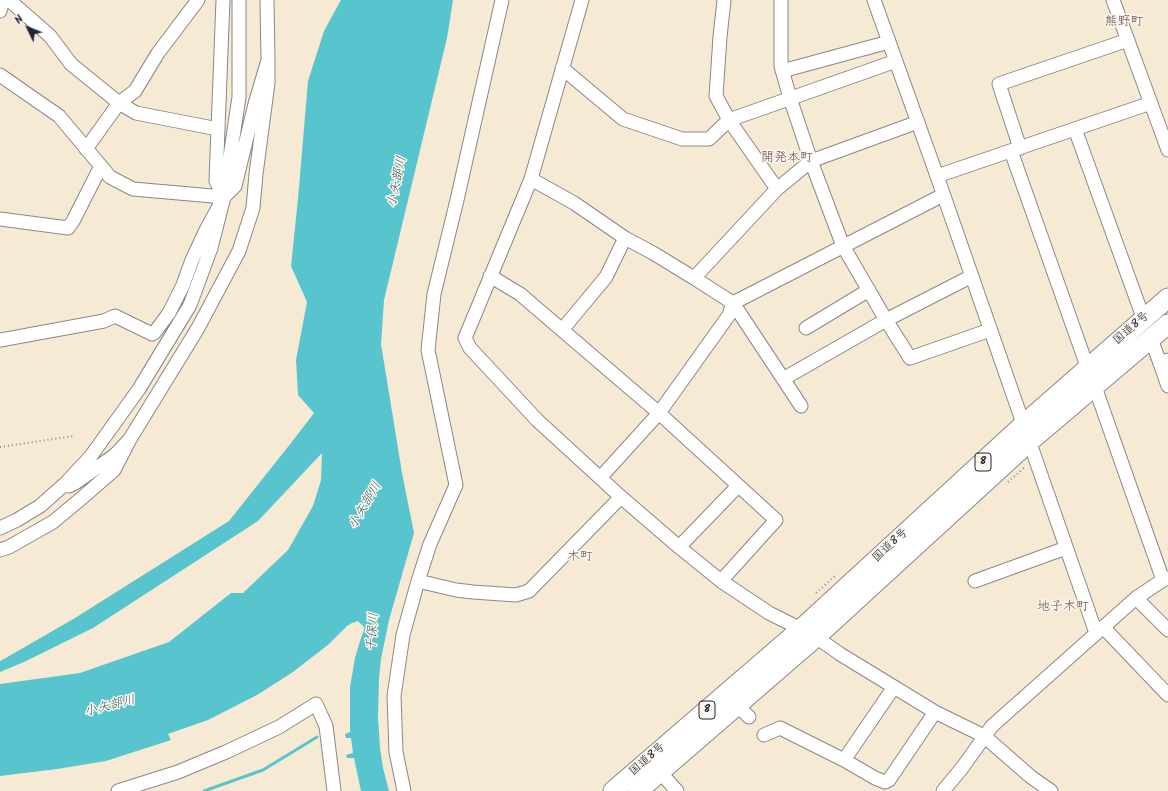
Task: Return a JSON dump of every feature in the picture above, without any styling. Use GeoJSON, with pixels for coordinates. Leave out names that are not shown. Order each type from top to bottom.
{"type":"FeatureCollection","features":[{"type":"Feature","properties":{"kind":"highway","name":"国道8号"},"geometry":{"type":"LineString","coordinates":[[613,791],[808,633],[1027,433],[1088,369],[1168,298]]}},
{"type":"Feature","properties":{"kind":"highway","name":"国道8号"},"geometry":{"type":"LineString","coordinates":[[1027,433],[1095,387],[1168,324]]}},
{"type":"Feature","properties":{"kind":"highway","name":"国道8号"},"geometry":{"type":"LineString","coordinates":[[638,791],[660,772],[743,711],[808,633]]}},
{"type":"Feature","properties":{"kind":"street"},"geometry":{"type":"LineString","coordinates":[[0,11],[4,0]]}},
{"type":"Feature","properties":{"kind":"street"},"geometry":{"type":"LineString","coordinates":[[9,0],[50,36],[71,64],[119,103],[136,113],[218,129]]}},
{"type":"Feature","properties":{"kind":"street"},"geometry":{"type":"LineString","coordinates":[[86,149],[119,103],[135,91],[158,53],[198,0]]}},
{"type":"Feature","properties":{"kind":"street"},"geometry":{"type":"LineString","coordinates":[[223,0],[216,181],[224,198]]}},
{"type":"Feature","properties":{"kind":"street"},"geometry":{"type":"LineString","coordinates":[[0,528],[40,506],[65,484],[91,456],[139,390],[190,305],[211,248],[224,198],[239,97],[239,0]]}},
{"type":"Feature","properties":{"kind":"street"},"geometry":{"type":"LineString","coordinates":[[0,550],[14,544],[53,522],[114,470],[130,439],[198,328],[239,252],[253,208],[268,83],[267,0]]}},
{"type":"Feature","properties":{"kind":"street"},"geometry":{"type":"LineString","coordinates":[[404,791],[396,752],[394,696],[403,635],[430,544],[456,485],[428,350],[434,294],[457,200],[502,0]]}},
{"type":"Feature","properties":{"kind":"street"},"geometry":{"type":"LineString","coordinates":[[582,0],[531,179],[465,338],[470,348],[537,420],[679,548],[721,581],[769,613],[808,633],[935,712],[984,736],[1031,777],[1050,791]]}},
{"type":"Feature","properties":{"kind":"street"},"geometry":{"type":"LineString","coordinates":[[724,0],[716,96],[729,120],[777,189]]}},
{"type":"Feature","properties":{"kind":"street"},"geometry":{"type":"LineString","coordinates":[[781,0],[781,66],[811,161],[843,246],[910,358],[990,330]]}},
{"type":"Feature","properties":{"kind":"street"},"geometry":{"type":"LineString","coordinates":[[874,0],[937,176],[1066,548],[1100,630],[1166,690]]}},
{"type":"Feature","properties":{"kind":"street"},"geometry":{"type":"LineString","coordinates":[[1113,0],[1167,141]]}},
{"type":"Feature","properties":{"kind":"street"},"geometry":{"type":"LineString","coordinates":[[1088,369],[1016,149],[999,84],[1128,40]]}},
{"type":"Feature","properties":{"kind":"street"},"geometry":{"type":"LineString","coordinates":[[782,71],[889,42]]}},
{"type":"Feature","properties":{"kind":"street"},"geometry":{"type":"LineString","coordinates":[[0,340],[104,321],[115,316],[152,334],[155,332],[168,313],[183,285],[199,244],[224,198],[235,186],[255,104],[268,60]]}},
{"type":"Feature","properties":{"kind":"street"},"geometry":{"type":"LineString","coordinates":[[562,68],[623,119],[682,139],[709,139],[729,120],[896,61]]}},
{"type":"Feature","properties":{"kind":"street"},"geometry":{"type":"LineString","coordinates":[[0,75],[59,116],[110,177],[133,189],[224,198]]}},
{"type":"Feature","properties":{"kind":"street"},"geometry":{"type":"LineString","coordinates":[[937,176],[1151,102]]}},
{"type":"Feature","properties":{"kind":"street"},"geometry":{"type":"LineString","coordinates":[[694,278],[777,189],[811,161],[918,122]]}},
{"type":"Feature","properties":{"kind":"street"},"geometry":{"type":"LineString","coordinates":[[1075,129],[1144,320]]}},
{"type":"Feature","properties":{"kind":"street"},"geometry":{"type":"LineString","coordinates":[[0,220],[68,228],[101,166]]}},
{"type":"Feature","properties":{"kind":"street"},"geometry":{"type":"LineString","coordinates":[[531,179],[574,203],[625,238],[653,253],[733,303],[801,406]]}},
{"type":"Feature","properties":{"kind":"street"},"geometry":{"type":"LineString","coordinates":[[600,478],[659,413],[729,315],[733,303],[943,195]]}},
{"type":"Feature","properties":{"kind":"street"},"geometry":{"type":"LineString","coordinates":[[562,330],[606,276],[625,238]]}},
{"type":"Feature","properties":{"kind":"street"},"geometry":{"type":"LineString","coordinates":[[490,276],[520,294],[659,413],[776,520],[721,581]]}},
{"type":"Feature","properties":{"kind":"street"},"geometry":{"type":"LineString","coordinates":[[783,378],[886,320],[972,276]]}},
{"type":"Feature","properties":{"kind":"street"},"geometry":{"type":"LineString","coordinates":[[806,328],[868,290]]}},
{"type":"Feature","properties":{"kind":"street"},"geometry":{"type":"LineString","coordinates":[[1151,339],[1164,362],[1168,386]]}},
{"type":"Feature","properties":{"kind":"street"},"geometry":{"type":"LineString","coordinates":[[943,791],[962,768],[992,726],[1136,598],[1165,579],[1095,387]]}},
{"type":"Feature","properties":{"kind":"street"},"geometry":{"type":"LineString","coordinates":[[65,484],[70,486],[75,483],[115,455],[130,439]]}},
{"type":"Feature","properties":{"kind":"street"},"geometry":{"type":"LineString","coordinates":[[679,548],[738,486]]}},
{"type":"Feature","properties":{"kind":"street"},"geometry":{"type":"LineString","coordinates":[[418,581],[456,590],[473,592],[516,595],[529,591],[622,498]]}},
{"type":"Feature","properties":{"kind":"street"},"geometry":{"type":"LineString","coordinates":[[975,581],[1066,548]]}},
{"type":"Feature","properties":{"kind":"street"},"geometry":{"type":"LineString","coordinates":[[1136,598],[1168,630]]}},
{"type":"Feature","properties":{"kind":"street"},"geometry":{"type":"LineString","coordinates":[[844,760],[849,747],[894,687]]}},
{"type":"Feature","properties":{"kind":"street"},"geometry":{"type":"LineString","coordinates":[[118,791],[178,772],[226,752],[279,727],[316,704],[326,726],[334,791]]}},
{"type":"Feature","properties":{"kind":"street"},"geometry":{"type":"LineString","coordinates":[[764,735],[780,728],[885,782],[889,780],[935,712]]}},
{"type":"Feature","properties":{"kind":"street"},"geometry":{"type":"LineString","coordinates":[[660,772],[677,791]]}},
{"type":"Feature","properties":{"kind":"path"},"geometry":{"type":"LineString","coordinates":[[0,447],[74,436]]}},
{"type":"Feature","properties":{"kind":"path"},"geometry":{"type":"LineString","coordinates":[[1006,484],[1025,467]]}},
{"type":"Feature","properties":{"kind":"path"},"geometry":{"type":"LineString","coordinates":[[816,593],[836,575]]}},
{"type":"Feature","properties":{"kind":"water"},"geometry":{"type":"Polygon","coordinates":[[[341,0],[453,0],[447,38],[384,300],[381,344],[402,473],[414,533],[389,620],[381,659],[379,679],[378,717],[380,748],[389,791],[361,791],[354,758],[347,758],[346,755],[353,753],[351,738],[346,738],[345,734],[350,732],[350,687],[355,658],[364,630],[364,627],[358,621],[347,626],[329,644],[293,672],[257,695],[208,720],[168,734],[171,740],[106,761],[0,776],[0,684],[80,673],[169,642],[231,593],[243,593],[288,550],[313,506],[321,480],[322,453],[258,521],[93,628],[24,662],[0,672],[0,661],[75,618],[229,521],[314,413],[298,395],[296,360],[307,302],[291,266],[308,81],[324,31],[341,0]]]}},
{"type":"Feature","properties":{"kind":"waterway"},"geometry":{"type":"LineString","coordinates":[[204,791],[263,770],[317,737]]}},
{"type":"Feature","properties":{"kind":"district","name":"熊野町"},"geometry":{"type":"Point","coordinates":[1124,23]}},
{"type":"Feature","properties":{"kind":"district","name":"開発本町"},"geometry":{"type":"Point","coordinates":[787,159]}},
{"type":"Feature","properties":{"kind":"district","name":"木町"},"geometry":{"type":"Point","coordinates":[580,558]}},
{"type":"Feature","properties":{"kind":"district","name":"地子木町"},"geometry":{"type":"Point","coordinates":[1063,608]}},
{"type":"Feature","properties":{"kind":"water label","name":"小矢部川"},"geometry":{"type":"Point","coordinates":[398,182]}},
{"type":"Feature","properties":{"kind":"water label","name":"小矢部川"},"geometry":{"type":"Point","coordinates":[366,506]}},
{"type":"Feature","properties":{"kind":"water label","name":"千保川"},"geometry":{"type":"Point","coordinates":[374,632]}},
{"type":"Feature","properties":{"kind":"water label","name":"小矢部川"},"geometry":{"type":"Point","coordinates":[110,707]}}]}
